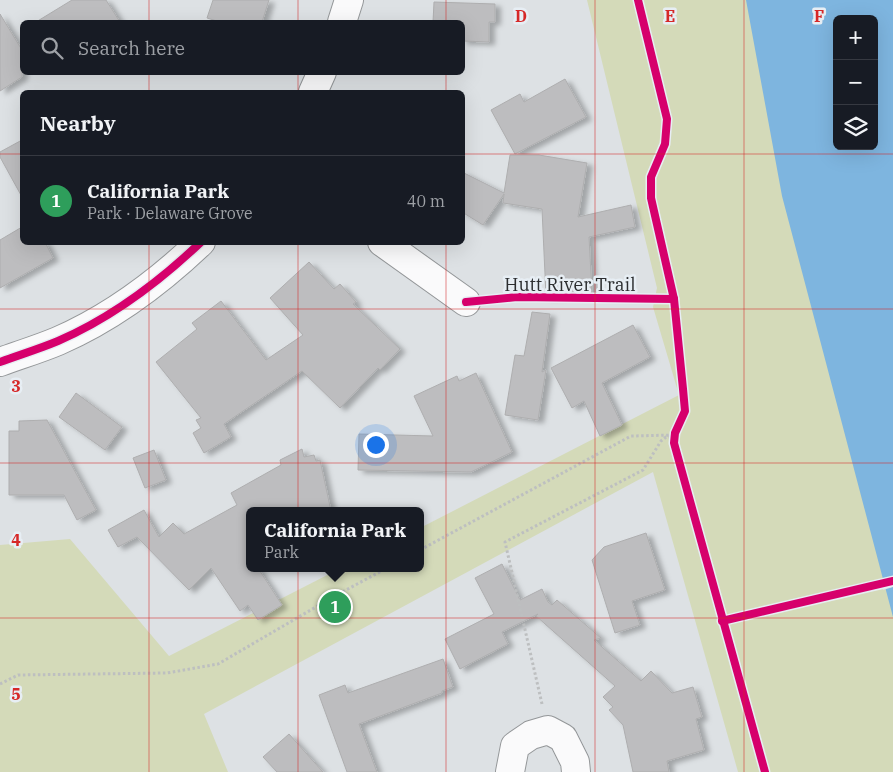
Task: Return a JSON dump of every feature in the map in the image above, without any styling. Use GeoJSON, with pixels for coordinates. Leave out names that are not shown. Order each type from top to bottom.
{"type":"FeatureCollection","features":[{"type":"Feature","properties":{"kind":"street"},"geometry":{"type":"LineString","coordinates":[[343,20],[350,0]]}},
{"type":"Feature","properties":{"kind":"street"},"geometry":{"type":"LineString","coordinates":[[314,90],[321,75]]}},
{"type":"Feature","properties":{"kind":"street"},"geometry":{"type":"LineString","coordinates":[[0,362],[59,340],[106,315],[149,287],[197,245]]}},
{"type":"Feature","properties":{"kind":"street"},"geometry":{"type":"LineString","coordinates":[[386,245],[466,302]]}},
{"type":"Feature","properties":{"kind":"street"},"geometry":{"type":"LineString","coordinates":[[510,772],[515,746],[531,735],[548,730],[563,738],[575,762],[576,772]]}},
{"type":"Feature","properties":{"kind":"path"},"geometry":{"type":"LineString","coordinates":[[424,548],[631,436],[676,435],[666,437],[661,441],[643,470],[505,542],[548,730]]}},
{"type":"Feature","properties":{"kind":"path"},"geometry":{"type":"LineString","coordinates":[[0,684],[18,676],[167,673],[218,664],[380,572]]}},
{"type":"Feature","properties":{"kind":"green space"},"geometry":{"type":"Polygon","coordinates":[[[587,0],[762,0],[893,488],[893,772],[738,772],[653,472],[204,714],[228,772],[0,772],[0,545],[70,539],[169,656],[333,572],[424,572],[424,526],[679,395],[653,307],[657,288],[587,0]]]}},
{"type":"Feature","properties":{"kind":"water"},"geometry":{"type":"Polygon","coordinates":[[[746,0],[893,0],[893,617],[782,196],[746,0]]]}},
{"type":"Feature","properties":{"kind":"pier"},"geometry":{"type":"Polygon","coordinates":[[[893,576],[893,587],[883,590],[880,579],[893,576]]]}},
{"type":"Feature","properties":{"kind":"building"},"geometry":{"type":"Polygon","coordinates":[[[72,0],[106,0],[119,20],[39,20],[72,0]]]}},
{"type":"Feature","properties":{"kind":"building"},"geometry":{"type":"Polygon","coordinates":[[[213,0],[269,0],[263,20],[214,20],[207,18],[213,0]]]}},
{"type":"Feature","properties":{"kind":"building"},"geometry":{"type":"Polygon","coordinates":[[[434,2],[495,4],[495,22],[489,22],[489,42],[465,41],[465,20],[433,20],[434,2]]]}},
{"type":"Feature","properties":{"kind":"building"},"geometry":{"type":"Polygon","coordinates":[[[0,14],[20,47],[20,75],[22,77],[0,91],[0,14]]]}},
{"type":"Feature","properties":{"kind":"building"},"geometry":{"type":"Polygon","coordinates":[[[565,79],[586,117],[515,154],[491,110],[520,94],[524,102],[565,79]]]}},
{"type":"Feature","properties":{"kind":"building"},"geometry":{"type":"Polygon","coordinates":[[[20,141],[20,193],[0,157],[0,152],[20,141]]]}},
{"type":"Feature","properties":{"kind":"building"},"geometry":{"type":"Polygon","coordinates":[[[510,155],[539,155],[587,163],[578,217],[631,205],[635,227],[589,237],[592,293],[546,296],[542,209],[503,203],[504,194],[483,225],[465,214],[465,174],[504,193],[510,155]]]}},
{"type":"Feature","properties":{"kind":"building"},"geometry":{"type":"Polygon","coordinates":[[[20,228],[20,245],[46,245],[53,258],[0,288],[0,240],[20,228]]]}},
{"type":"Feature","properties":{"kind":"building"},"geometry":{"type":"Polygon","coordinates":[[[309,262],[334,289],[340,284],[356,302],[353,304],[400,349],[380,370],[378,368],[340,408],[302,371],[224,424],[231,437],[204,453],[193,433],[201,428],[196,420],[201,418],[156,362],[197,329],[192,323],[221,301],[266,360],[303,335],[270,298],[309,262]]]}},
{"type":"Feature","properties":{"kind":"building"},"geometry":{"type":"Polygon","coordinates":[[[532,312],[550,314],[542,372],[546,370],[538,420],[505,415],[515,355],[524,356],[532,312]]]}},
{"type":"Feature","properties":{"kind":"building"},"geometry":{"type":"Polygon","coordinates":[[[633,325],[650,357],[602,383],[622,425],[600,436],[584,401],[572,408],[551,368],[633,325]]]}},
{"type":"Feature","properties":{"kind":"building"},"geometry":{"type":"Polygon","coordinates":[[[476,373],[512,452],[471,472],[358,470],[359,434],[433,436],[414,396],[457,376],[459,381],[476,373]]]}},
{"type":"Feature","properties":{"kind":"building"},"geometry":{"type":"Polygon","coordinates":[[[76,393],[122,427],[105,450],[59,417],[76,393]]]}},
{"type":"Feature","properties":{"kind":"building"},"geometry":{"type":"Polygon","coordinates":[[[47,420],[96,510],[77,520],[64,495],[9,495],[9,431],[19,431],[19,421],[47,420]]]}},
{"type":"Feature","properties":{"kind":"building"},"geometry":{"type":"Polygon","coordinates":[[[302,449],[304,457],[314,455],[316,461],[320,460],[330,507],[246,507],[246,572],[261,572],[282,605],[258,620],[248,605],[240,611],[211,568],[189,590],[137,537],[118,547],[108,530],[144,510],[159,537],[173,523],[184,534],[237,505],[231,493],[281,465],[280,460],[302,449]]]}},
{"type":"Feature","properties":{"kind":"building"},"geometry":{"type":"Polygon","coordinates":[[[154,450],[166,480],[145,488],[133,458],[154,450]]]}},
{"type":"Feature","properties":{"kind":"building"},"geometry":{"type":"Polygon","coordinates":[[[646,533],[665,590],[632,601],[640,625],[615,633],[592,560],[604,547],[646,533]]]}},
{"type":"Feature","properties":{"kind":"building"},"geometry":{"type":"Polygon","coordinates":[[[502,564],[520,600],[542,589],[548,602],[552,605],[557,600],[601,638],[594,640],[641,681],[651,671],[672,693],[693,687],[702,717],[696,719],[704,750],[667,761],[669,772],[633,772],[623,725],[609,710],[613,707],[603,697],[615,686],[536,616],[538,614],[502,632],[508,644],[460,669],[445,639],[494,614],[475,578],[502,564]]]}},
{"type":"Feature","properties":{"kind":"building"},"geometry":{"type":"Polygon","coordinates":[[[443,659],[453,687],[442,691],[442,693],[359,724],[377,772],[347,772],[319,695],[345,685],[348,693],[443,659]]]}},
{"type":"Feature","properties":{"kind":"building"},"geometry":{"type":"Polygon","coordinates":[[[289,734],[323,772],[277,772],[263,757],[289,734]]]}},
{"type":"Feature","properties":{"kind":"cycle path"},"geometry":{"type":"LineString","coordinates":[[638,0],[667,119],[665,144],[651,177],[651,198],[674,299],[683,389],[685,411],[675,433],[674,443],[765,772]]}},
{"type":"Feature","properties":{"kind":"cycle path"},"geometry":{"type":"LineString","coordinates":[[0,362],[58,341],[97,321],[134,298],[198,245]]}},
{"type":"Feature","properties":{"kind":"cycle path","name":"Hutt River Trail"},"geometry":{"type":"LineString","coordinates":[[466,302],[517,297],[674,299]]}},
{"type":"Feature","properties":{"kind":"cycle path"},"geometry":{"type":"LineString","coordinates":[[722,621],[893,581]]}},
{"type":"Feature","properties":{"kind":"place","name":"California Park"},"geometry":{"type":"Point","coordinates":[335,607]}}]}
